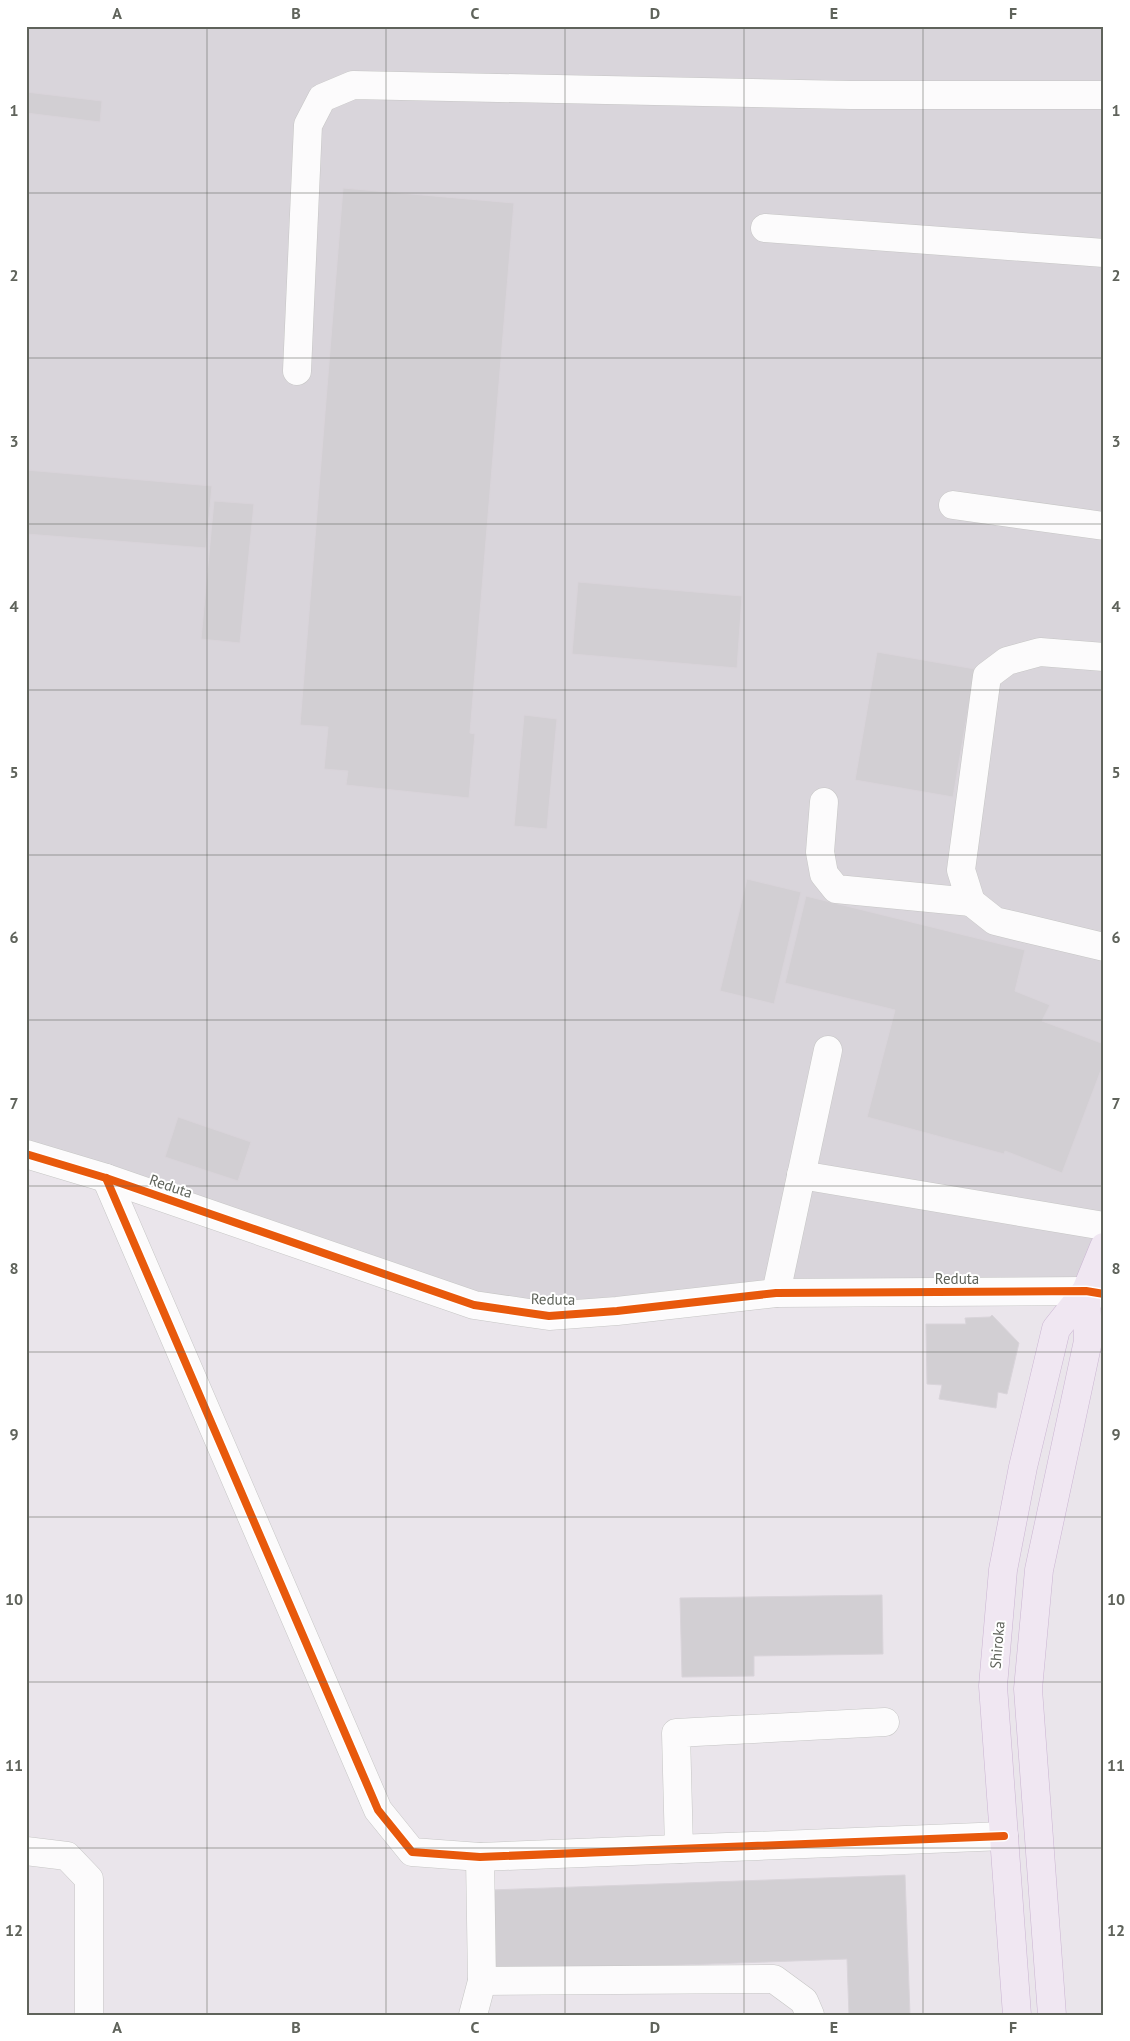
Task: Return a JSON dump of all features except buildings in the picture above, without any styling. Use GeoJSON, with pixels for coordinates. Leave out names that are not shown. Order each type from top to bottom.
{"type":"FeatureCollection","features":[{"type":"Feature","properties":{"kind":"main road","name":"Shiroka"},"geometry":{"type":"LineString","coordinates":[[1052,2015],[1028,1689],[1039,1570],[1088,1341],[1104,1247]]}},
{"type":"Feature","properties":{"kind":"main road","name":"Shiroka"},"geometry":{"type":"LineString","coordinates":[[1017,2015],[994,1686],[1003,1570],[1023,1467],[1056,1329],[1095,1293]]}},
{"type":"Feature","properties":{"kind":"street"},"geometry":{"type":"LineString","coordinates":[[297,371],[308,125],[322,98],[353,85],[851,95],[1104,94]]}},
{"type":"Feature","properties":{"kind":"street"},"geometry":{"type":"LineString","coordinates":[[765,228],[1104,253]]}},
{"type":"Feature","properties":{"kind":"street"},"geometry":{"type":"LineString","coordinates":[[953,505],[1104,526]]}},
{"type":"Feature","properties":{"kind":"street"},"geometry":{"type":"LineString","coordinates":[[1104,657],[1040,652],[1007,661],[987,676],[961,870],[972,902],[995,921],[1104,947]]}},
{"type":"Feature","properties":{"kind":"street"},"geometry":{"type":"LineString","coordinates":[[824,802],[820,852],[824,874],[836,890],[972,902]]}},
{"type":"Feature","properties":{"kind":"street"},"geometry":{"type":"LineString","coordinates":[[776,1293],[828,1050]]}},
{"type":"Feature","properties":{"kind":"street","name":"Reduta"},"geometry":{"type":"LineString","coordinates":[[26,1154],[106,1178],[474,1306],[549,1316],[618,1311],[776,1293],[1095,1293]]}},
{"type":"Feature","properties":{"kind":"street"},"geometry":{"type":"LineString","coordinates":[[801,1175],[1104,1226]]}},
{"type":"Feature","properties":{"kind":"street"},"geometry":{"type":"LineString","coordinates":[[106,1178],[378,1810],[412,1852],[480,1857],[1004,1836]]}},
{"type":"Feature","properties":{"kind":"street"},"geometry":{"type":"LineString","coordinates":[[679,1849],[676,1733],[885,1722]]}},
{"type":"Feature","properties":{"kind":"street"},"geometry":{"type":"LineString","coordinates":[[26,1851],[67,1856],[89,1879],[89,2015]]}},
{"type":"Feature","properties":{"kind":"street"},"geometry":{"type":"LineString","coordinates":[[473,2015],[482,1981],[480,1857]]}},
{"type":"Feature","properties":{"kind":"street"},"geometry":{"type":"LineString","coordinates":[[482,1981],[774,1980],[804,2001],[810,2015]]}},
{"type":"Feature","properties":{"kind":"shaded area"},"geometry":{"type":"Polygon","coordinates":[[[26,26],[1104,26],[1104,1294],[1086,1291],[549,1316],[26,1154],[26,26]]]}},
{"type":"Feature","properties":{"kind":"cycle path"},"geometry":{"type":"LineString","coordinates":[[26,1154],[106,1178],[474,1305],[549,1316],[617,1311],[776,1293],[1086,1291],[1104,1294]]}},
{"type":"Feature","properties":{"kind":"cycle path"},"geometry":{"type":"LineString","coordinates":[[106,1178],[378,1810],[412,1852],[480,1857],[1004,1836]]}}]}
